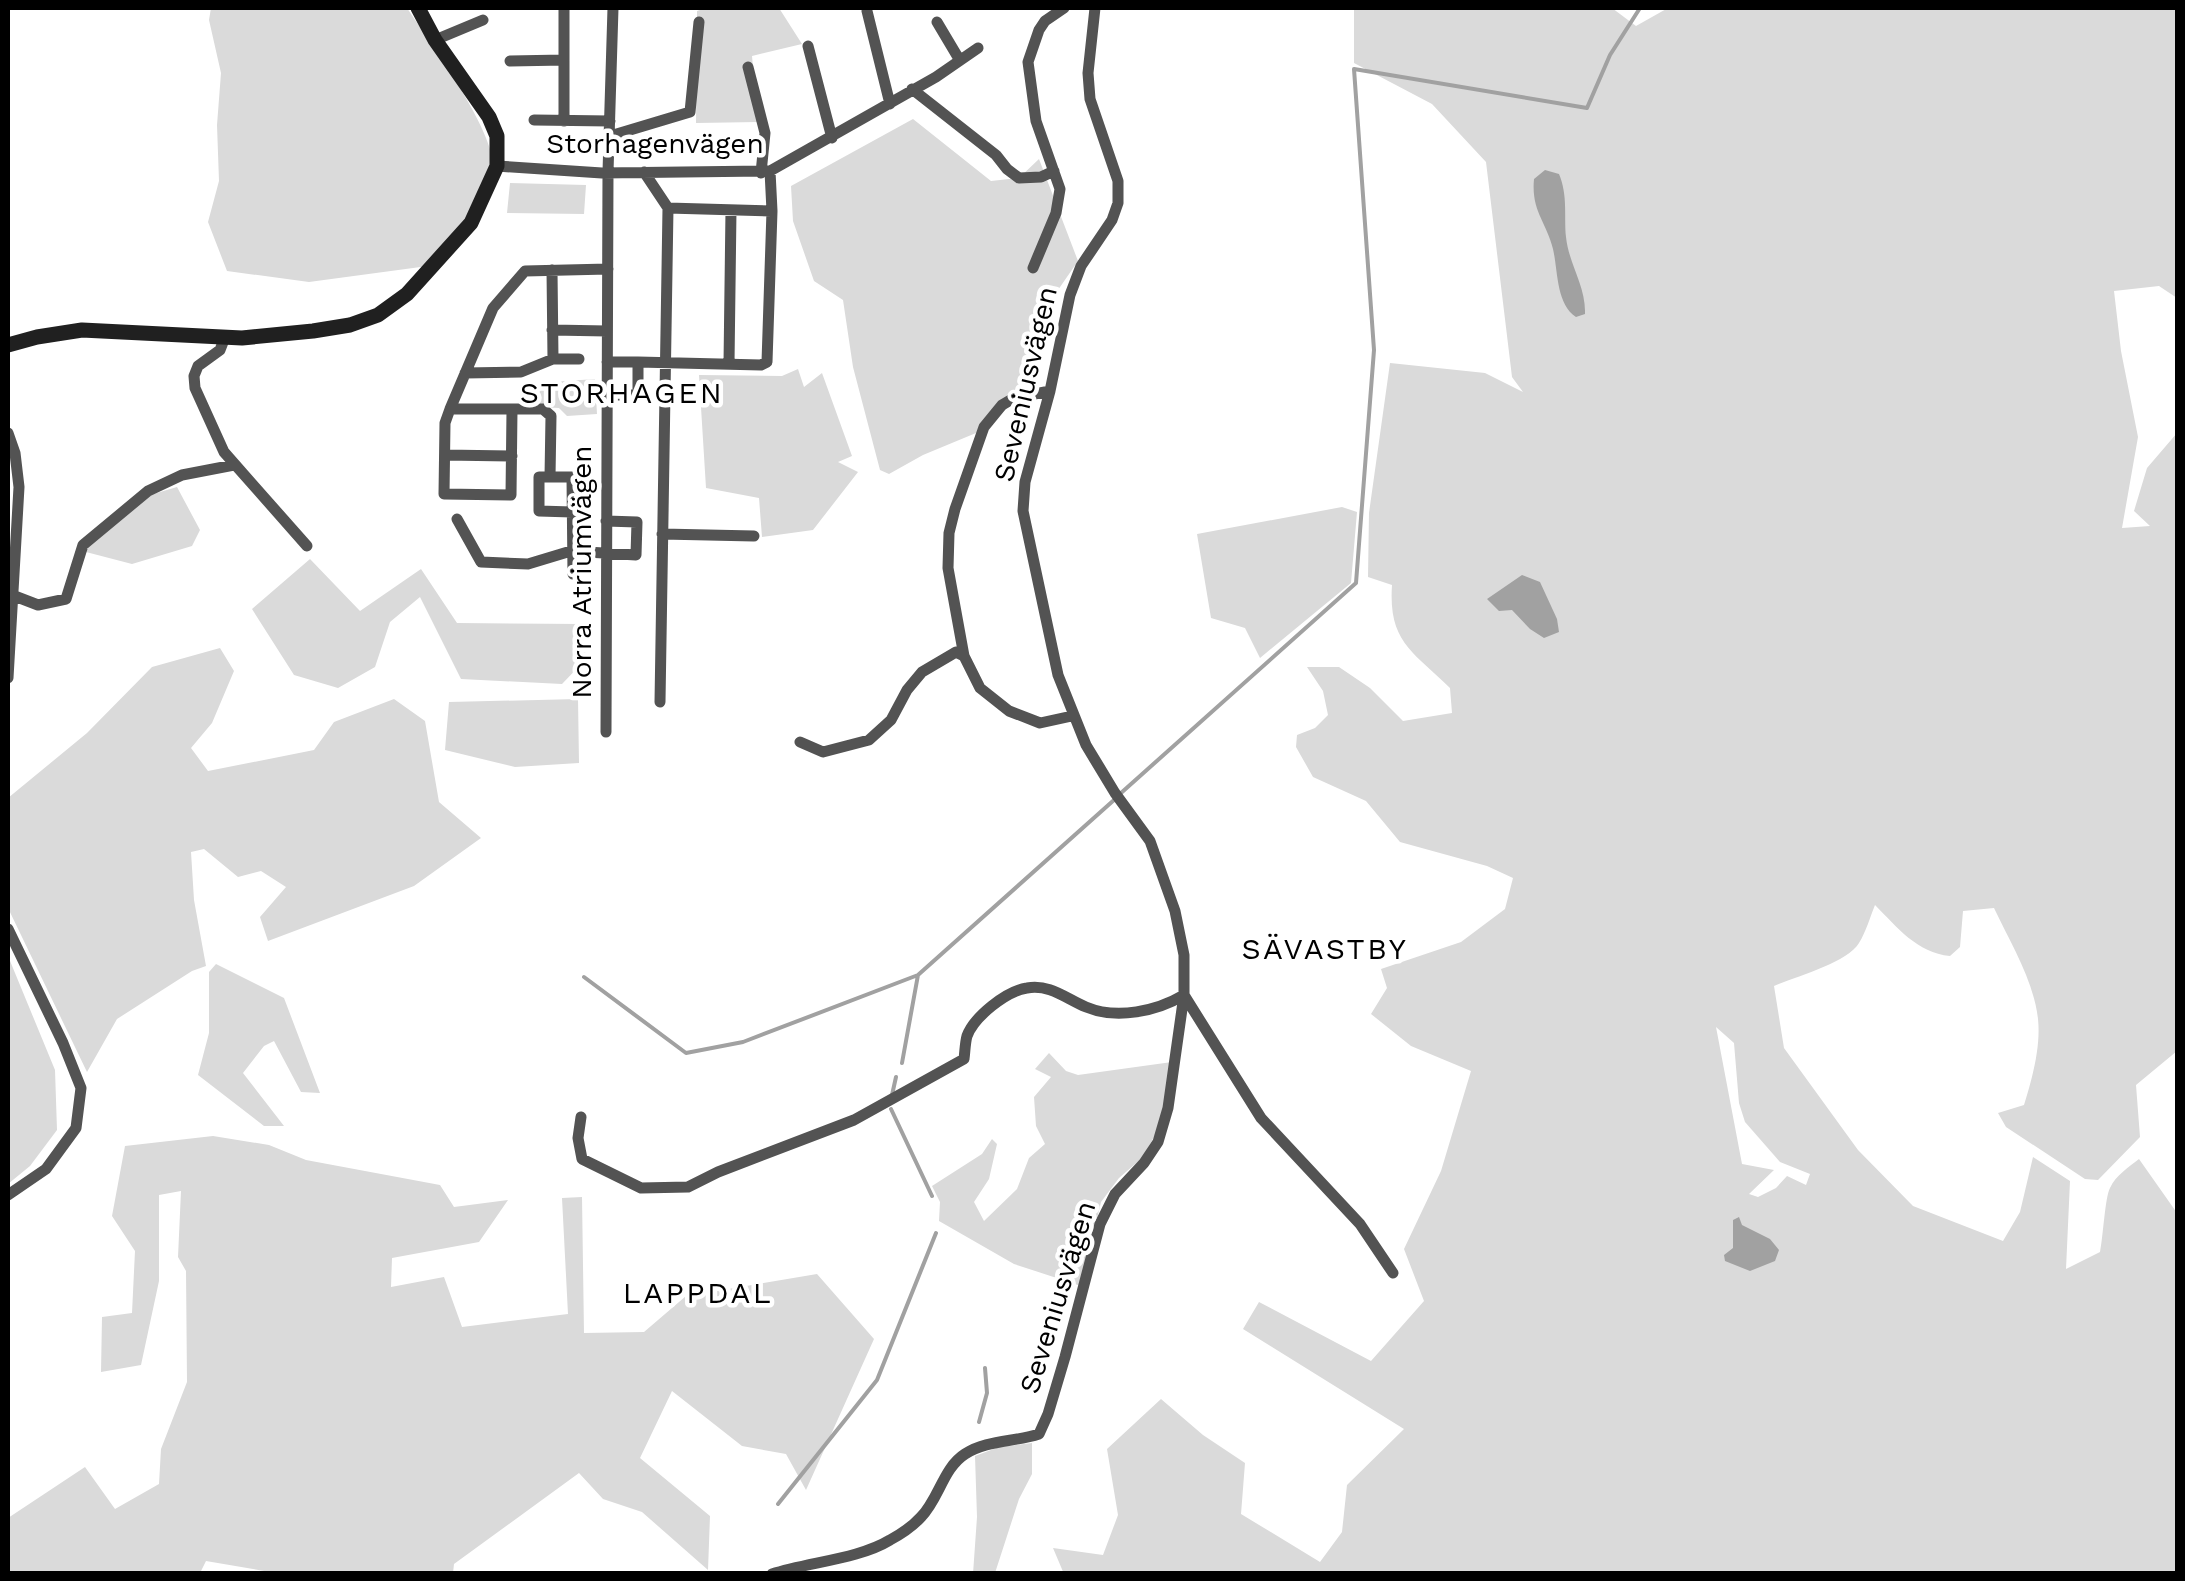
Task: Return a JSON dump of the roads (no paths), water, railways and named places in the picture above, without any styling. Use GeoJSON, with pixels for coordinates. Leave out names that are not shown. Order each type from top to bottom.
{"type":"FeatureCollection","features":[{"type":"Feature","properties":{"kind":"street"},"geometry":{"type":"LineString","coordinates":[[8,345],[37,336],[82,330],[225,337],[312,331],[350,325],[378,314],[407,294],[471,223],[497,166],[497,136],[489,117],[418,8]]}},
{"type":"Feature","properties":{"kind":"street"},"geometry":{"type":"LineString","coordinates":[[564,8],[564,120]]}},
{"type":"Feature","properties":{"kind":"street","name":"Norra Atriumvägen"},"geometry":{"type":"LineString","coordinates":[[606,732],[608,172],[613,8]]}},
{"type":"Feature","properties":{"kind":"street"},"geometry":{"type":"LineString","coordinates":[[1033,268],[1056,213],[1060,189],[1036,120],[1028,62],[1038,30],[1064,8]]}},
{"type":"Feature","properties":{"kind":"street","name":"Seveniusvägen"},"geometry":{"type":"LineString","coordinates":[[772,1574],[812,1561],[862,1553],[888,1542],[922,1516],[962,1455],[981,1446],[1039,1434],[1065,1357],[1100,1224],[1115,1194],[1144,1164],[1158,1142],[1168,1108],[1184,995],[1184,955],[1173,905],[1150,841],[1115,793],[1072,716],[1058,676],[1023,511],[1025,482],[1050,391],[1070,295],[1081,266],[1112,220],[1118,203],[1118,182],[1090,98],[1088,61],[1095,8]]}},
{"type":"Feature","properties":{"kind":"street"},"geometry":{"type":"LineString","coordinates":[[867,11],[890,104]]}},
{"type":"Feature","properties":{"kind":"street"},"geometry":{"type":"LineString","coordinates":[[436,40],[483,20]]}},
{"type":"Feature","properties":{"kind":"street"},"geometry":{"type":"LineString","coordinates":[[610,136],[690,112],[699,22]]}},
{"type":"Feature","properties":{"kind":"street"},"geometry":{"type":"LineString","coordinates":[[937,22],[959,59]]}},
{"type":"Feature","properties":{"kind":"street"},"geometry":{"type":"LineString","coordinates":[[808,46],[832,138]]}},
{"type":"Feature","properties":{"kind":"street","name":"Storhagenvägen"},"geometry":{"type":"LineString","coordinates":[[497,166],[608,172],[766,172],[832,138],[978,48]]}},
{"type":"Feature","properties":{"kind":"street"},"geometry":{"type":"LineString","coordinates":[[510,61],[564,60]]}},
{"type":"Feature","properties":{"kind":"street"},"geometry":{"type":"LineString","coordinates":[[607,362],[761,366],[767,362],[772,211],[765,133],[748,66]]}},
{"type":"Feature","properties":{"kind":"street"},"geometry":{"type":"LineString","coordinates":[[912,89],[996,154],[1019,178],[1054,171]]}},
{"type":"Feature","properties":{"kind":"street"},"geometry":{"type":"LineString","coordinates":[[534,120],[610,121]]}},
{"type":"Feature","properties":{"kind":"street"},"geometry":{"type":"LineString","coordinates":[[644,172],[668,208],[660,702]]}},
{"type":"Feature","properties":{"kind":"street"},"geometry":{"type":"LineString","coordinates":[[668,208],[772,211]]}},
{"type":"Feature","properties":{"kind":"street"},"geometry":{"type":"LineString","coordinates":[[729,364],[732,210]]}},
{"type":"Feature","properties":{"kind":"street"},"geometry":{"type":"LineString","coordinates":[[512,410],[512,495],[444,494],[445,423],[492,308],[525,270],[608,270]]}},
{"type":"Feature","properties":{"kind":"street"},"geometry":{"type":"LineString","coordinates":[[552,270],[552,358]]}},
{"type":"Feature","properties":{"kind":"street"},"geometry":{"type":"LineString","coordinates":[[552,330],[608,331]]}},
{"type":"Feature","properties":{"kind":"street"},"geometry":{"type":"LineString","coordinates":[[225,337],[220,350],[198,366],[195,388],[224,452],[307,546]]}},
{"type":"Feature","properties":{"kind":"street"},"geometry":{"type":"LineString","coordinates":[[465,373],[521,372],[552,358],[579,359]]}},
{"type":"Feature","properties":{"kind":"street"},"geometry":{"type":"LineString","coordinates":[[607,395],[638,395],[638,362]]}},
{"type":"Feature","properties":{"kind":"street"},"geometry":{"type":"LineString","coordinates":[[1050,391],[1014,398],[984,427],[966,470],[949,533],[948,568],[964,656],[980,688],[1009,710],[1040,723],[1072,716]]}},
{"type":"Feature","properties":{"kind":"street"},"geometry":{"type":"LineString","coordinates":[[450,409],[543,409],[550,416],[538,511],[572,512]]}},
{"type":"Feature","properties":{"kind":"street"},"geometry":{"type":"LineString","coordinates":[[8,433],[15,453],[18,488],[8,678]]}},
{"type":"Feature","properties":{"kind":"street"},"geometry":{"type":"LineString","coordinates":[[444,456],[512,456]]}},
{"type":"Feature","properties":{"kind":"street"},"geometry":{"type":"LineString","coordinates":[[12,596],[38,606],[66,599],[83,545],[148,491],[182,475],[234,464]]}},
{"type":"Feature","properties":{"kind":"street"},"geometry":{"type":"LineString","coordinates":[[512,477],[572,477],[573,574]]}},
{"type":"Feature","properties":{"kind":"street"},"geometry":{"type":"LineString","coordinates":[[457,519],[481,562],[528,564],[571,551],[662,556]]}},
{"type":"Feature","properties":{"kind":"street"},"geometry":{"type":"LineString","coordinates":[[606,521],[754,536]]}},
{"type":"Feature","properties":{"kind":"street"},"geometry":{"type":"LineString","coordinates":[[635,522],[636,555]]}},
{"type":"Feature","properties":{"kind":"street"},"geometry":{"type":"LineString","coordinates":[[800,742],[823,752],[870,740],[891,720],[922,672],[956,652],[964,656]]}},
{"type":"Feature","properties":{"kind":"street"},"geometry":{"type":"LineString","coordinates":[[8,929],[63,1042],[80,1088],[76,1128],[46,1169],[8,1195]]}},
{"type":"Feature","properties":{"kind":"street"},"geometry":{"type":"LineString","coordinates":[[582,1116],[578,1138],[582,1159],[641,1188],[688,1187],[854,1120],[948,1070],[964,1059],[972,1026],[1005,997],[1028,988],[1060,992],[1088,1008],[1125,1013],[1161,1008],[1184,995]]}},
{"type":"Feature","properties":{"kind":"street","name":"Seveniusvägen"},"geometry":{"type":"LineString","coordinates":[[1184,995],[1261,1118],[1360,1224],[1393,1274]]}},
{"type":"Feature","properties":{"kind":"waterway"},"geometry":{"type":"LineString","coordinates":[[1121,793],[1356,583],[1374,350],[1354,69],[1587,108],[1610,55],[1640,8]]}},
{"type":"Feature","properties":{"kind":"waterway"},"geometry":{"type":"LineString","coordinates":[[584,977],[686,1053],[743,1042],[918,975],[1114,800]]}},
{"type":"Feature","properties":{"kind":"waterway"},"geometry":{"type":"LineString","coordinates":[[902,1063],[918,975]]}},
{"type":"Feature","properties":{"kind":"waterway"},"geometry":{"type":"LineString","coordinates":[[892,1095],[896,1077]]}},
{"type":"Feature","properties":{"kind":"waterway"},"geometry":{"type":"LineString","coordinates":[[891,1109],[932,1196]]}},
{"type":"Feature","properties":{"kind":"waterway"},"geometry":{"type":"LineString","coordinates":[[778,1504],[877,1380],[936,1233]]}},
{"type":"Feature","properties":{"kind":"waterway"},"geometry":{"type":"LineString","coordinates":[[979,1422],[987,1393],[985,1368]]}},
{"type":"Feature","properties":{"kind":"district","name":"STORHAGEN"},"geometry":{"type":"Point","coordinates":[622,393]}},
{"type":"Feature","properties":{"kind":"district","name":"SÄVASTBY"},"geometry":{"type":"Point","coordinates":[1325,949]}},
{"type":"Feature","properties":{"kind":"district","name":"LAPPDAL"},"geometry":{"type":"Point","coordinates":[698,1293]}}]}
